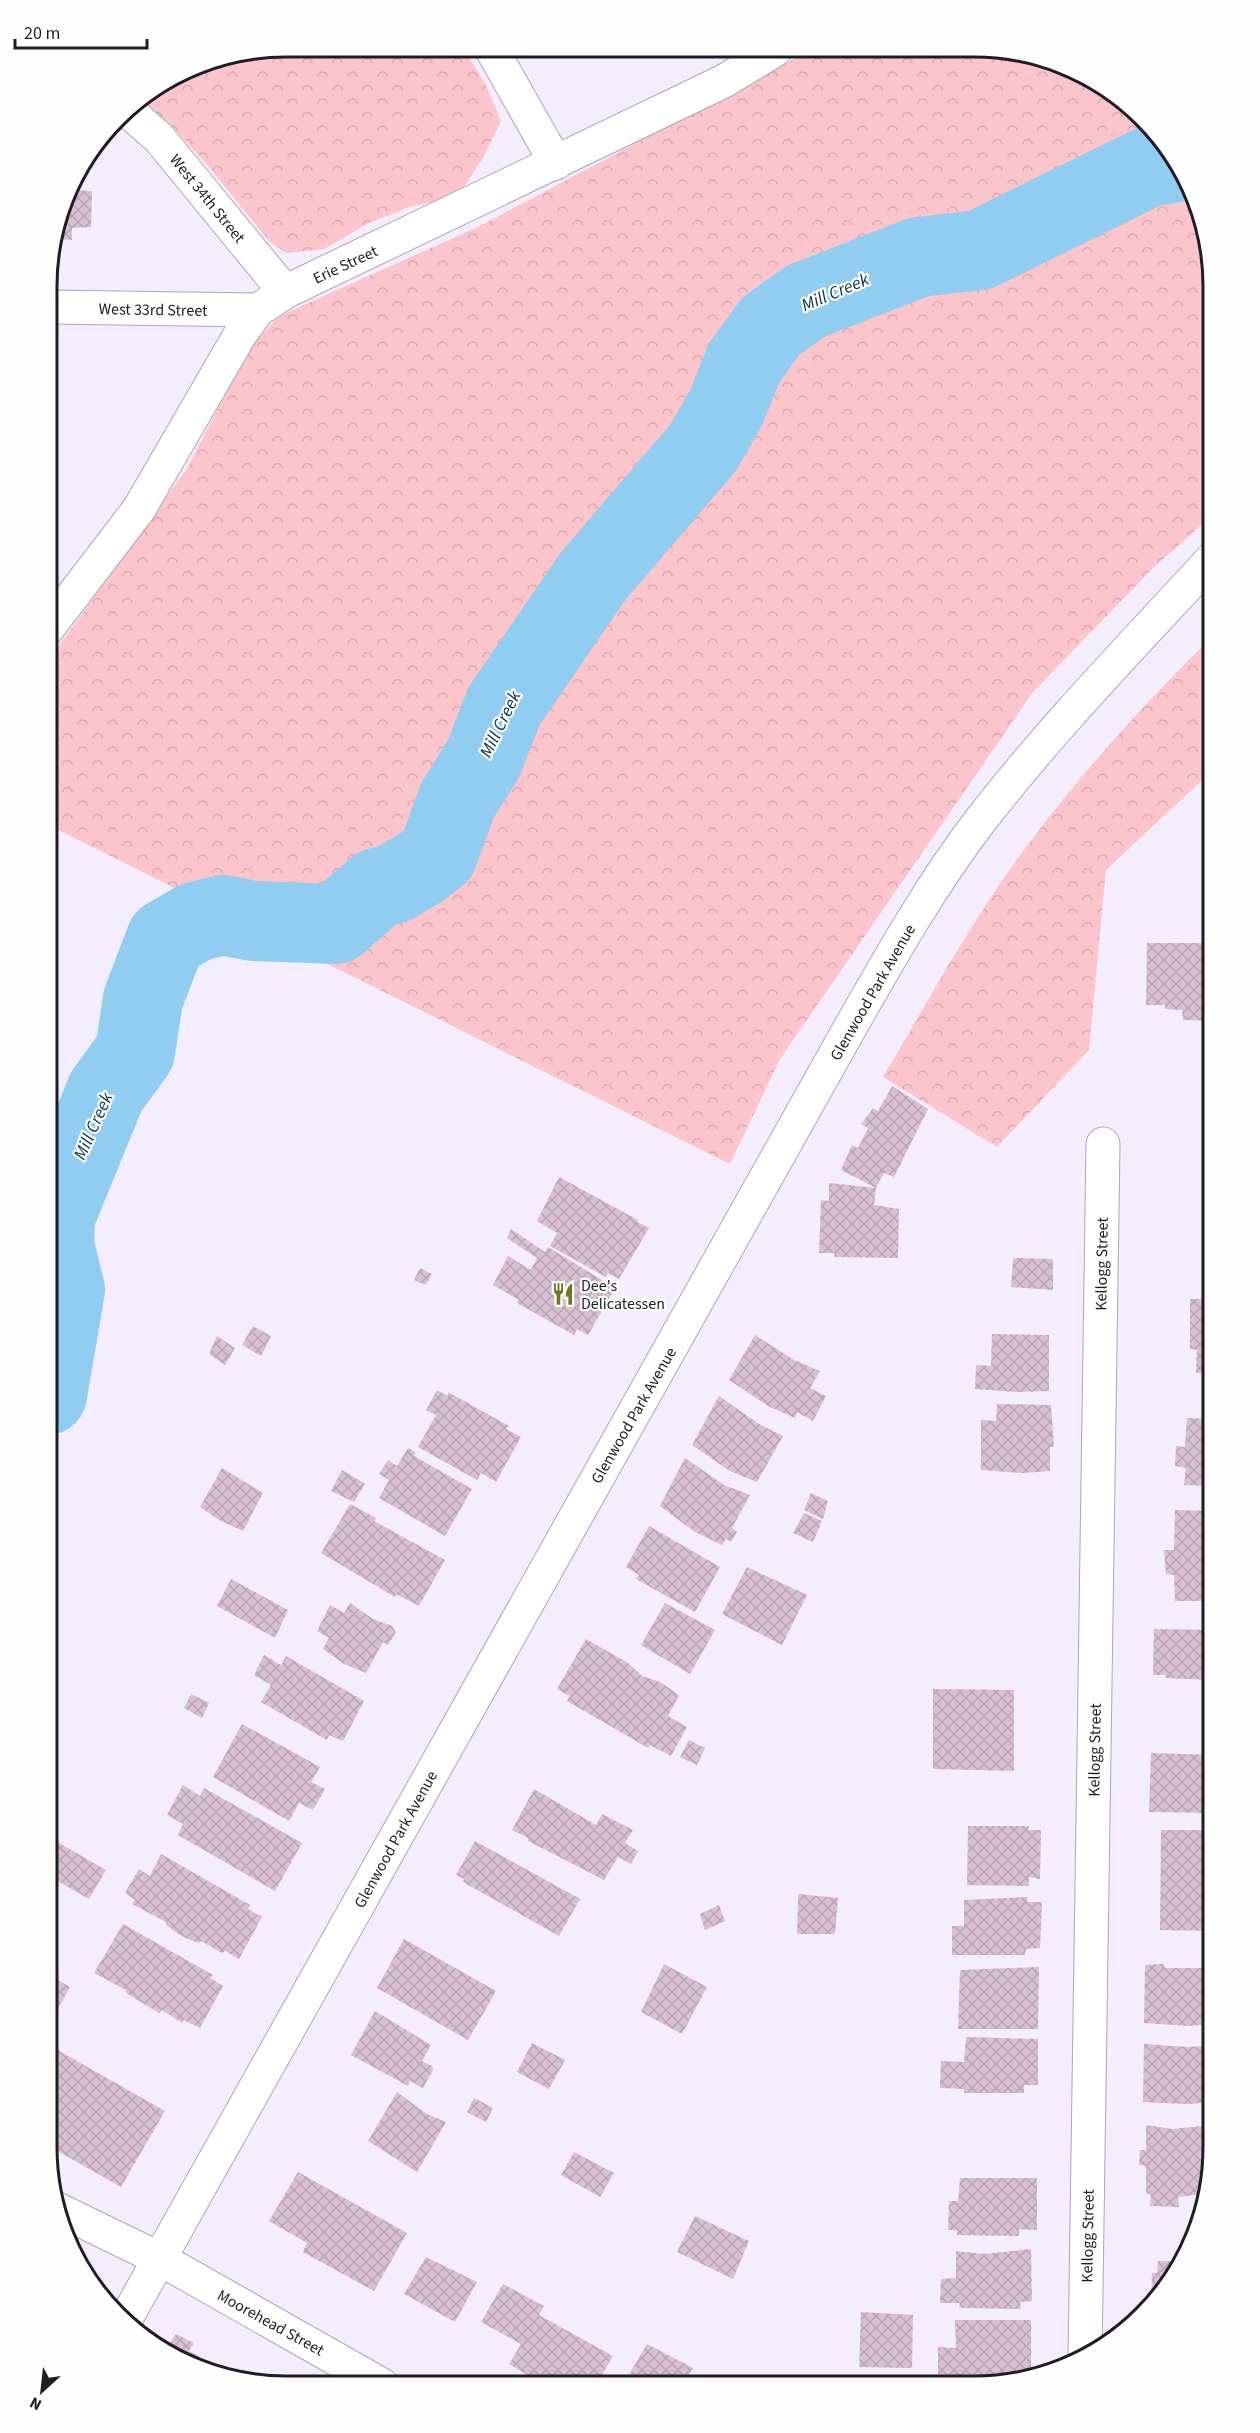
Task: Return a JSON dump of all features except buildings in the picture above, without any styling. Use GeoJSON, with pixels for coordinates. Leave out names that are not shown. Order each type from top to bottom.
{"type":"FeatureCollection","features":[{"type":"Feature","properties":{"kind":"street"},"geometry":{"type":"LineString","coordinates":[[496,57],[556,163]]}},
{"type":"Feature","properties":{"kind":"street","name":"Erie Street"},"geometry":{"type":"LineString","coordinates":[[57,616],[139,509],[241,333],[258,310],[285,292],[724,81],[763,57]]}},
{"type":"Feature","properties":{"kind":"street","name":"West 34th Street"},"geometry":{"type":"LineString","coordinates":[[133,115],[159,138],[285,292]]}},
{"type":"Feature","properties":{"kind":"street","name":"West 33rd Street"},"geometry":{"type":"LineString","coordinates":[[57,307],[258,310]]}},
{"type":"Feature","properties":{"kind":"street","name":"Glenwood Park Avenue"},"geometry":{"type":"LineString","coordinates":[[129,2313],[851,1026],[918,913],[979,823],[1029,760],[1203,569]]}},
{"type":"Feature","properties":{"kind":"street","name":"Kellogg Street"},"geometry":{"type":"LineString","coordinates":[[1085,2347],[1103,1144]]}},
{"type":"Feature","properties":{"kind":"street","name":"Moorehead Street"},"geometry":{"type":"LineString","coordinates":[[67,2214],[160,2259],[366,2376]]}},
{"type":"Feature","properties":{"kind":"green space"},"geometry":{"type":"Polygon","coordinates":[[[271,57],[469,57],[485,83],[501,121],[483,158],[457,197],[410,207],[369,223],[324,249],[286,253],[269,241],[204,161],[169,123],[146,105],[198,74],[241,61],[271,57]]]}},
{"type":"Feature","properties":{"kind":"green space"},"geometry":{"type":"Polygon","coordinates":[[[798,57],[989,57],[1019,61],[1062,74],[1101,96],[1125,114],[1156,147],[1172,172],[1186,198],[1199,241],[1203,271],[1203,524],[1155,566],[1033,692],[780,1059],[730,1164],[57,829],[57,649],[186,470],[248,350],[279,316],[478,227],[798,57]]]}},
{"type":"Feature","properties":{"kind":"green space"},"geometry":{"type":"Polygon","coordinates":[[[1203,646],[1203,779],[1106,870],[1089,1050],[997,1147],[883,1077],[971,929],[1034,837],[1091,766],[1203,646]]]}},
{"type":"Feature","properties":{"kind":"waterway","name":"Mill Creek"},"geometry":{"type":"LineString","coordinates":[[57,1212],[106,1092],[135,1052],[143,999],[166,939],[195,922],[223,915],[253,921],[336,924],[377,888],[393,884],[422,867],[438,854],[457,801],[484,758],[504,706],[594,575],[703,448],[726,408],[744,363],[771,326],[806,301],[919,257],[980,250],[1148,167],[1167,164]]}},
{"type":"Feature","properties":{"kind":"waterway","name":"Mill Creek"},"geometry":{"type":"LineString","coordinates":[[57,1257],[65,1290],[57,1337]]}},
{"type":"Feature","properties":{"kind":"place","name":"Dee's Delicatessen"},"geometry":{"type":"Point","coordinates":[563,1294]}}]}
